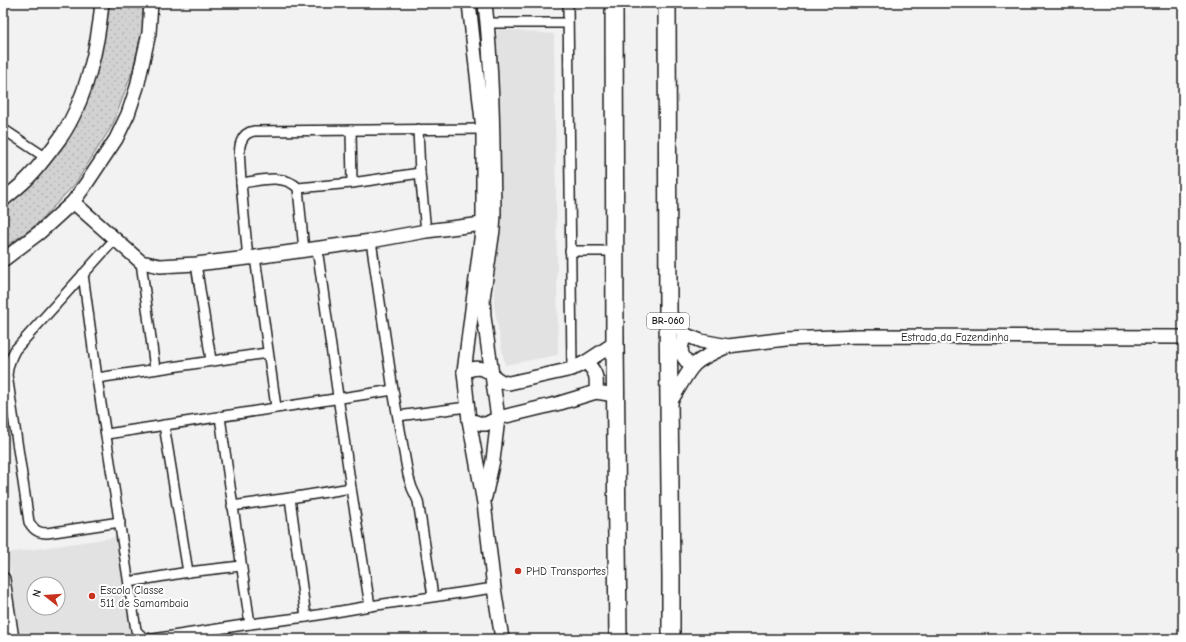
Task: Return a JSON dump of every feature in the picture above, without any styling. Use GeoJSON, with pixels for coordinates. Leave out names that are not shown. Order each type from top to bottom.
{"type":"FeatureCollection","features":[{"type":"Feature","properties":{"kind":"highway"},"geometry":{"type":"LineString","coordinates":[[614,3],[615,395],[618,639]]}},
{"type":"Feature","properties":{"kind":"highway","name":"BR-060"},"geometry":{"type":"LineString","coordinates":[[667,3],[671,639]]}},
{"type":"Feature","properties":{"kind":"street"},"geometry":{"type":"LineString","coordinates":[[3,200],[26,179],[62,136],[88,78],[100,30],[102,3]]}},
{"type":"Feature","properties":{"kind":"street"},"geometry":{"type":"LineString","coordinates":[[3,260],[40,232],[73,202],[116,139],[128,114],[137,87],[147,45],[151,3]]}},
{"type":"Feature","properties":{"kind":"street"},"geometry":{"type":"LineString","coordinates":[[469,3],[483,129],[483,224],[464,372],[467,407],[484,503],[494,588],[502,639]]}},
{"type":"Feature","properties":{"kind":"street"},"geometry":{"type":"LineString","coordinates":[[484,503],[493,460],[498,418],[491,374],[483,298],[494,221],[492,108],[488,23],[485,3]]}},
{"type":"Feature","properties":{"kind":"street"},"geometry":{"type":"LineString","coordinates":[[568,3],[572,369]]}},
{"type":"Feature","properties":{"kind":"street"},"geometry":{"type":"LineString","coordinates":[[488,23],[568,23]]}},
{"type":"Feature","properties":{"kind":"street"},"geometry":{"type":"LineString","coordinates":[[474,43],[489,40]]}},
{"type":"Feature","properties":{"kind":"street"},"geometry":{"type":"LineString","coordinates":[[3,129],[45,157]]}},
{"type":"Feature","properties":{"kind":"street"},"geometry":{"type":"LineString","coordinates":[[418,129],[420,173],[426,231]]}},
{"type":"Feature","properties":{"kind":"street"},"geometry":{"type":"LineString","coordinates":[[276,407],[251,257],[241,183],[240,144],[246,134],[254,131],[483,129]]}},
{"type":"Feature","properties":{"kind":"street"},"geometry":{"type":"LineString","coordinates":[[351,130],[352,183]]}},
{"type":"Feature","properties":{"kind":"street"},"geometry":{"type":"LineString","coordinates":[[298,188],[352,183],[420,173]]}},
{"type":"Feature","properties":{"kind":"street"},"geometry":{"type":"LineString","coordinates":[[241,183],[276,179],[293,183],[298,188],[311,249],[338,398],[370,606]]}},
{"type":"Feature","properties":{"kind":"street"},"geometry":{"type":"LineString","coordinates":[[73,202],[141,262],[160,266],[196,264],[251,257],[483,224]]}},
{"type":"Feature","properties":{"kind":"street"},"geometry":{"type":"LineString","coordinates":[[115,239],[7,357],[7,375],[29,522],[33,529],[39,533],[47,534],[120,522]]}},
{"type":"Feature","properties":{"kind":"street"},"geometry":{"type":"LineString","coordinates":[[371,241],[393,390],[408,475],[418,501],[433,596]]}},
{"type":"Feature","properties":{"kind":"street"},"geometry":{"type":"LineString","coordinates":[[570,251],[615,251]]}},
{"type":"Feature","properties":{"kind":"street"},"geometry":{"type":"LineString","coordinates":[[141,262],[155,369]]}},
{"type":"Feature","properties":{"kind":"street"},"geometry":{"type":"LineString","coordinates":[[196,264],[211,360]]}},
{"type":"Feature","properties":{"kind":"street"},"geometry":{"type":"LineString","coordinates":[[83,274],[136,630],[139,635],[152,639],[494,588]]}},
{"type":"Feature","properties":{"kind":"street","name":"Estrada da Fazendinha"},"geometry":{"type":"LineString","coordinates":[[668,312],[686,335],[701,342],[728,346],[786,340],[859,336],[1183,337]]}},
{"type":"Feature","properties":{"kind":"street"},"geometry":{"type":"LineString","coordinates":[[686,335],[682,343],[681,352],[685,360],[692,367]]}},
{"type":"Feature","properties":{"kind":"street"},"geometry":{"type":"LineString","coordinates":[[464,372],[474,368],[480,368],[505,383],[509,383],[572,369],[586,362],[615,343]]}},
{"type":"Feature","properties":{"kind":"street","name":"Estrada da Fazendinha"},"geometry":{"type":"LineString","coordinates":[[669,404],[692,367],[704,358],[728,346]]}},
{"type":"Feature","properties":{"kind":"street"},"geometry":{"type":"LineString","coordinates":[[98,378],[268,352]]}},
{"type":"Feature","properties":{"kind":"street"},"geometry":{"type":"LineString","coordinates":[[586,362],[596,373],[596,392]]}},
{"type":"Feature","properties":{"kind":"street"},"geometry":{"type":"LineString","coordinates":[[107,434],[393,390]]}},
{"type":"Feature","properties":{"kind":"street"},"geometry":{"type":"LineString","coordinates":[[469,420],[486,424],[498,418],[554,405],[596,392],[615,395]]}},
{"type":"Feature","properties":{"kind":"street"},"geometry":{"type":"LineString","coordinates":[[398,416],[467,407]]}},
{"type":"Feature","properties":{"kind":"street"},"geometry":{"type":"LineString","coordinates":[[220,417],[250,624]]}},
{"type":"Feature","properties":{"kind":"street"},"geometry":{"type":"LineString","coordinates":[[164,425],[188,572]]}},
{"type":"Feature","properties":{"kind":"street"},"geometry":{"type":"LineString","coordinates":[[232,506],[351,488]]}},
{"type":"Feature","properties":{"kind":"street"},"geometry":{"type":"LineString","coordinates":[[290,498],[306,617]]}},
{"type":"Feature","properties":{"kind":"street"},"geometry":{"type":"LineString","coordinates":[[129,582],[188,572],[241,566]]}},
{"type":"Feature","properties":{"kind":"street"},"geometry":{"type":"LineString","coordinates":[[3,579],[12,639]]}},
{"type":"Feature","properties":{"kind":"shaded area"},"geometry":{"type":"Polygon","coordinates":[[[107,3],[143,3],[143,27],[132,72],[113,124],[75,184],[37,224],[3,249],[3,203],[64,140],[107,3]]]}},
{"type":"Feature","properties":{"kind":"shaded area"},"geometry":{"type":"Polygon","coordinates":[[[497,29],[554,34],[558,355],[505,365],[494,306],[497,29]]]}},
{"type":"Feature","properties":{"kind":"shaded area","name":"Escola Classe 511 de Samambaia"},"geometry":{"type":"Polygon","coordinates":[[[117,537],[132,639],[20,639],[8,553],[117,537]]]}},
{"type":"Feature","properties":{"kind":"place","name":"PHD Transportes"},"geometry":{"type":"Point","coordinates":[518,571]}},
{"type":"Feature","properties":{"kind":"place","name":"Escola Classe 511 de Samambaia"},"geometry":{"type":"Point","coordinates":[92,596]}}]}
